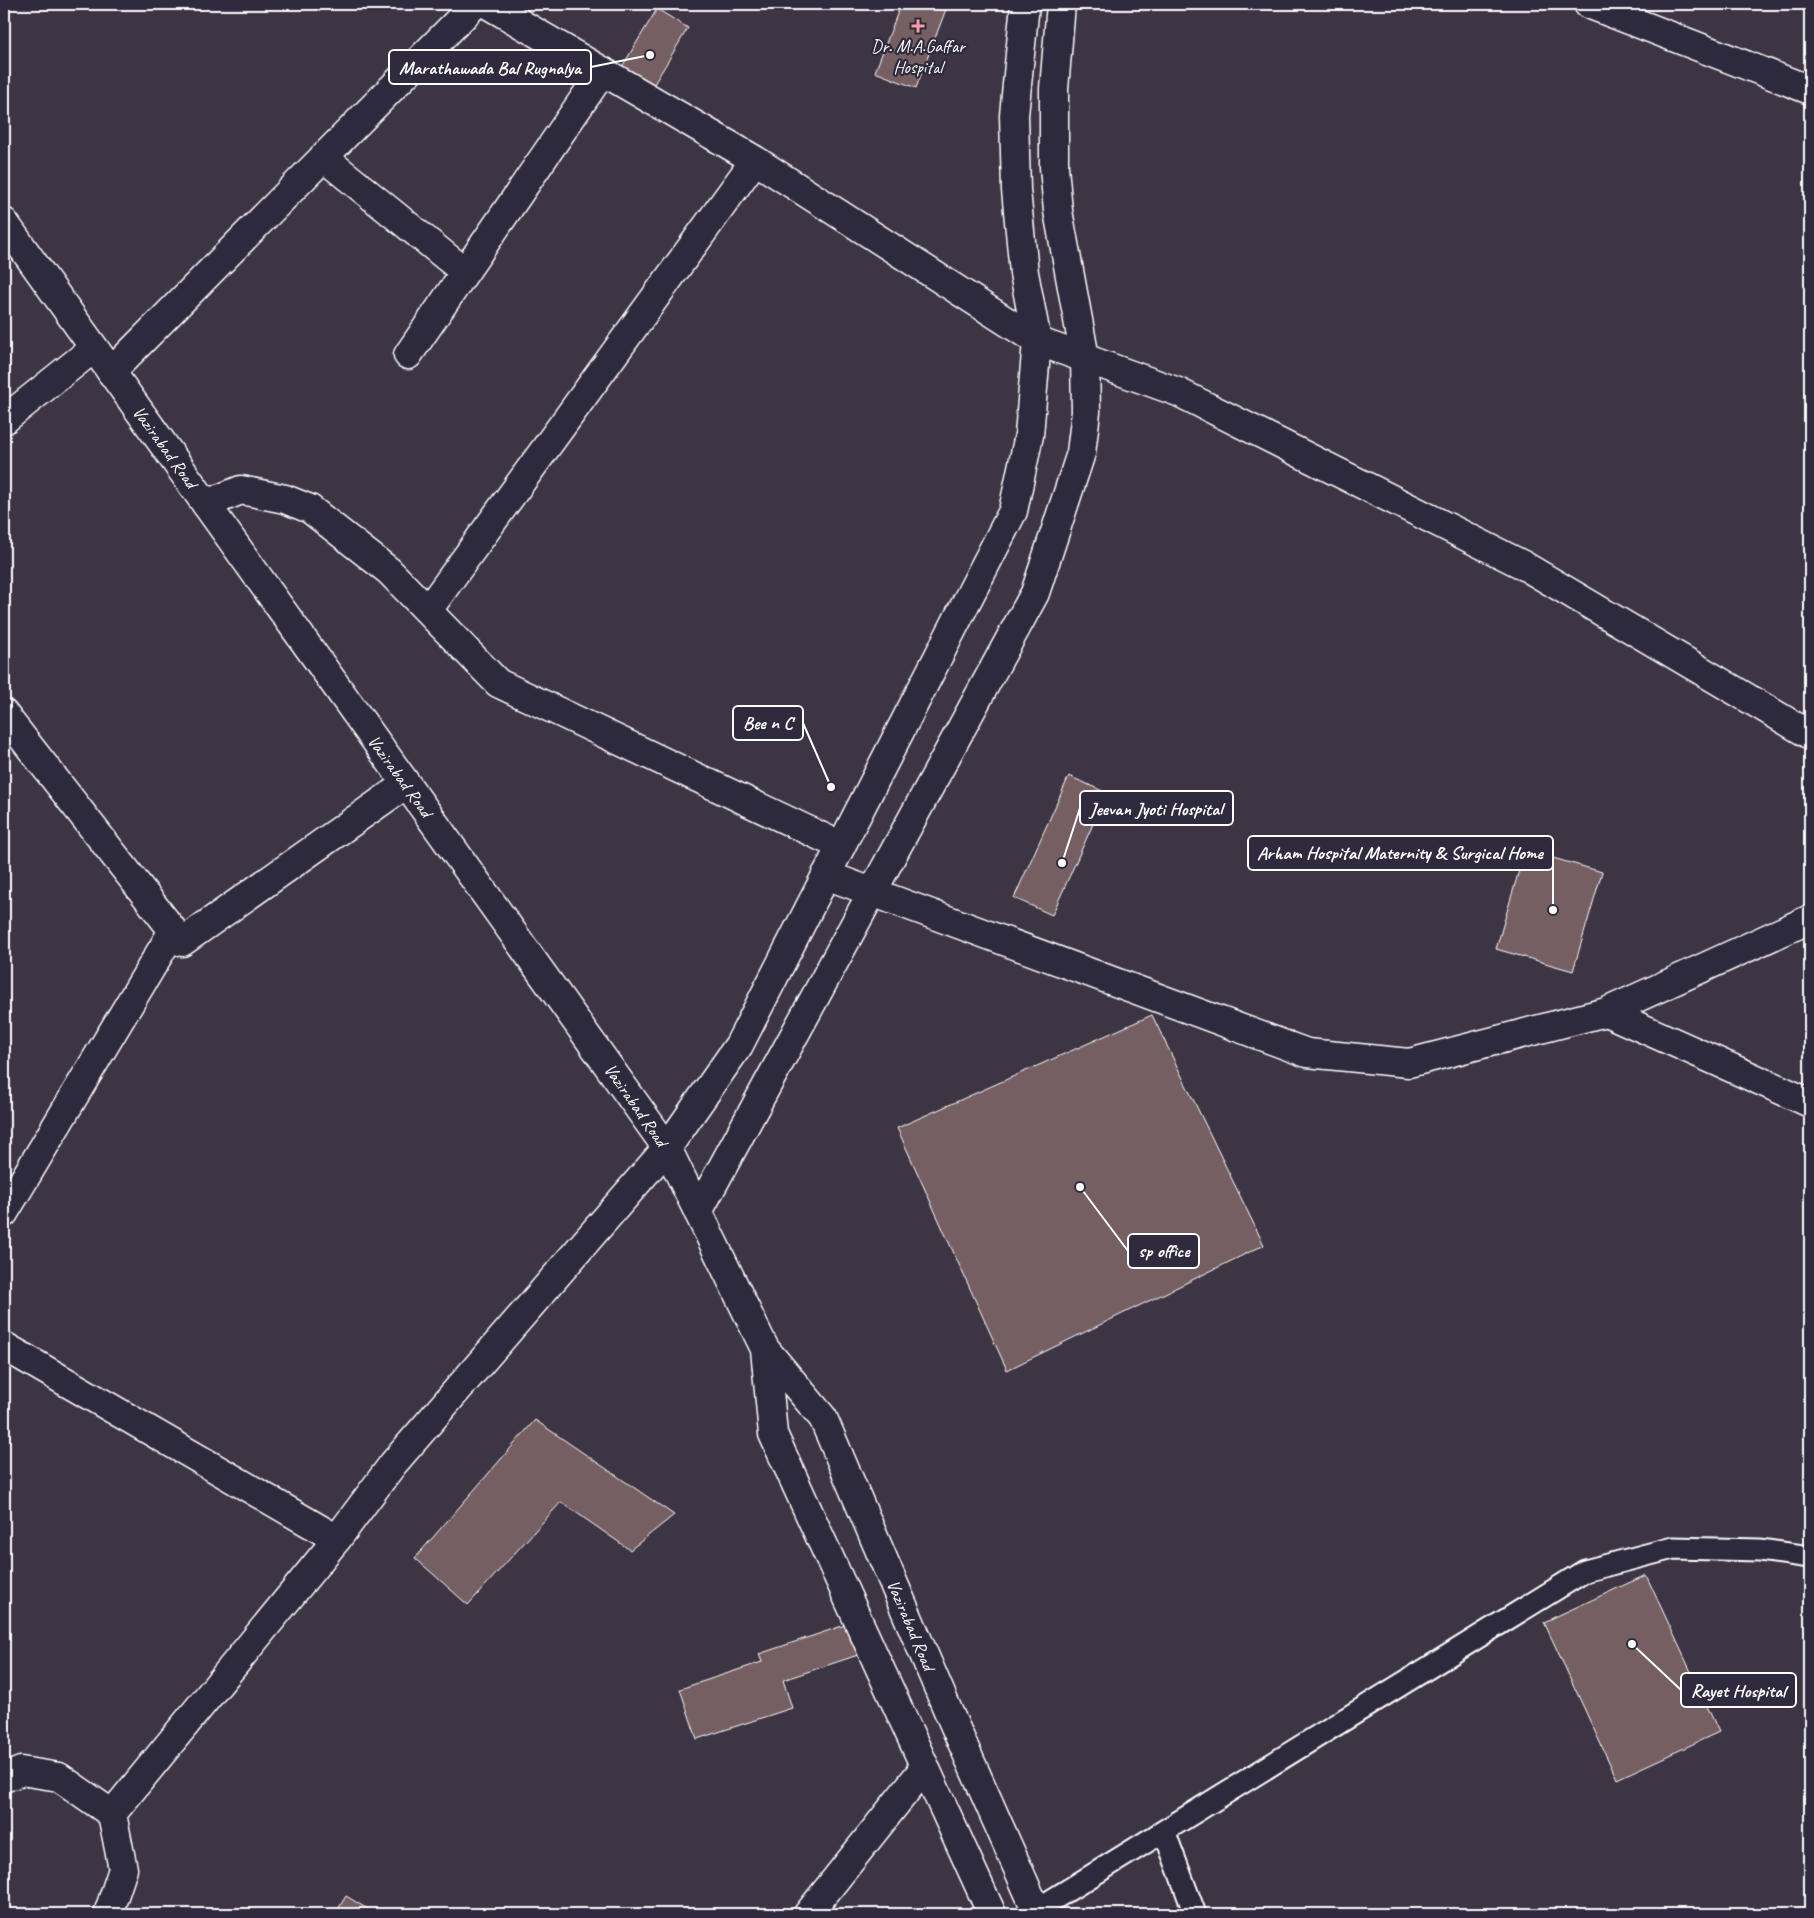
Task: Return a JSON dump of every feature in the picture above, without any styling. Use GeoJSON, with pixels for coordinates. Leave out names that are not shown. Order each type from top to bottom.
{"type":"FeatureCollection","features":[{"type":"Feature","properties":{"kind":"street"},"geometry":{"type":"LineString","coordinates":[[111,372],[475,4]]}},
{"type":"Feature","properties":{"kind":"street"},"geometry":{"type":"LineString","coordinates":[[487,4],[755,160],[1037,341],[1178,392],[1523,565],[1810,735]]}},
{"type":"Feature","properties":{"kind":"street"},"geometry":{"type":"LineString","coordinates":[[112,1814],[337,1539],[393,1464],[667,1148],[738,1045],[1013,510],[1029,435],[1037,341],[1024,273],[1016,190],[1014,115],[1025,4]]}},
{"type":"Feature","properties":{"kind":"street"},"geometry":{"type":"LineString","coordinates":[[698,1212],[1035,593],[1080,453],[1086,412],[1085,358],[1058,211],[1054,167],[1054,89],[1061,4]]}},
{"type":"Feature","properties":{"kind":"street"},"geometry":{"type":"LineString","coordinates":[[1588,4],[1810,90]]}},
{"type":"Feature","properties":{"kind":"street"},"geometry":{"type":"LineString","coordinates":[[408,355],[603,71]]}},
{"type":"Feature","properties":{"kind":"street"},"geometry":{"type":"LineString","coordinates":[[323,157],[466,272]]}},
{"type":"Feature","properties":{"kind":"street"},"geometry":{"type":"LineString","coordinates":[[428,610],[755,160]]}},
{"type":"Feature","properties":{"kind":"street","name":"Vazirabad Road"},"geometry":{"type":"LineString","coordinates":[[4,222],[667,1148],[765,1349],[824,1418],[949,1713],[1037,1912]]}},
{"type":"Feature","properties":{"kind":"street"},"geometry":{"type":"LineString","coordinates":[[4,420],[94,348]]}},
{"type":"Feature","properties":{"kind":"street"},"geometry":{"type":"LineString","coordinates":[[206,504],[241,490],[284,499],[310,509],[389,571],[498,683],[841,846]]}},
{"type":"Feature","properties":{"kind":"street"},"geometry":{"type":"LineString","coordinates":[[4,714],[182,942],[406,784]]}},
{"type":"Feature","properties":{"kind":"street"},"geometry":{"type":"LineString","coordinates":[[826,874],[1307,1052],[1409,1063],[1606,1012],[1810,919]]}},
{"type":"Feature","properties":{"kind":"street"},"geometry":{"type":"LineString","coordinates":[[4,1213],[173,930]]}},
{"type":"Feature","properties":{"kind":"street"},"geometry":{"type":"LineString","coordinates":[[1606,1012],[1810,1103]]}},
{"type":"Feature","properties":{"kind":"street"},"geometry":{"type":"LineString","coordinates":[[4,1346],[337,1539]]}},
{"type":"Feature","properties":{"kind":"street","name":"Vazirabad Road"},"geometry":{"type":"LineString","coordinates":[[765,1349],[773,1434],[992,1914]]}},
{"type":"Feature","properties":{"kind":"street"},"geometry":{"type":"LineString","coordinates":[[808,1914],[925,1768]]}},
{"type":"Feature","properties":{"kind":"street"},"geometry":{"type":"LineString","coordinates":[[4,1778],[21,1771],[59,1777],[112,1814],[123,1869],[108,1914]]}},
{"type":"Feature","properties":{"kind":"lane"},"geometry":{"type":"LineString","coordinates":[[1037,1912],[1585,1571],[1673,1548],[1760,1550],[1810,1557]]}},
{"type":"Feature","properties":{"kind":"lane"},"geometry":{"type":"LineString","coordinates":[[1164,1832],[1195,1914]]}},
{"type":"Feature","properties":{"kind":"building"},"geometry":{"type":"Polygon","coordinates":[[[901,4],[948,4],[916,88],[875,72],[901,4]]]}},
{"type":"Feature","properties":{"kind":"building"},"geometry":{"type":"Polygon","coordinates":[[[657,9],[688,28],[651,89],[620,70],[657,9]]]}},
{"type":"Feature","properties":{"kind":"building"},"geometry":{"type":"Polygon","coordinates":[[[1069,776],[1107,793],[1052,915],[1014,898],[1069,776]]]}},
{"type":"Feature","properties":{"kind":"building"},"geometry":{"type":"Polygon","coordinates":[[[1525,850],[1602,872],[1573,971],[1496,949],[1525,850]]]}},
{"type":"Feature","properties":{"kind":"building"},"geometry":{"type":"Polygon","coordinates":[[[1152,1015],[1264,1245],[1007,1370],[897,1128],[1152,1015]]]}},
{"type":"Feature","properties":{"kind":"building"},"geometry":{"type":"Polygon","coordinates":[[[535,1420],[674,1515],[630,1550],[561,1502],[468,1605],[415,1558],[535,1420]]]}},
{"type":"Feature","properties":{"kind":"building"},"geometry":{"type":"Polygon","coordinates":[[[1646,1575],[1719,1732],[1617,1779],[1544,1622],[1646,1575]]]}},
{"type":"Feature","properties":{"kind":"building"},"geometry":{"type":"Polygon","coordinates":[[[857,1621],[867,1652],[783,1680],[792,1708],[697,1739],[680,1689],[762,1662],[759,1654],[857,1621]]]}},
{"type":"Feature","properties":{"kind":"building"},"geometry":{"type":"Polygon","coordinates":[[[346,1896],[376,1914],[335,1914],[346,1896]]]}},
{"type":"Feature","properties":{"kind":"place","name":"Dr. M.A.Gaffar Hospital"},"geometry":{"type":"Point","coordinates":[918,26]}},
{"type":"Feature","properties":{"kind":"place","name":"Marathawada Bal Rugnalya"},"geometry":{"type":"Point","coordinates":[650,55]}},
{"type":"Feature","properties":{"kind":"place","name":"Bee n C"},"geometry":{"type":"Point","coordinates":[831,787]}},
{"type":"Feature","properties":{"kind":"place","name":"Jeevan Jyoti Hospital"},"geometry":{"type":"Point","coordinates":[1062,863]}},
{"type":"Feature","properties":{"kind":"place","name":"Arham Hospital Maternity & Surgical Home"},"geometry":{"type":"Point","coordinates":[1553,910]}},
{"type":"Feature","properties":{"kind":"place","name":"sp office"},"geometry":{"type":"Point","coordinates":[1080,1187]}},
{"type":"Feature","properties":{"kind":"place","name":"Rayet Hospital"},"geometry":{"type":"Point","coordinates":[1632,1644]}}]}
